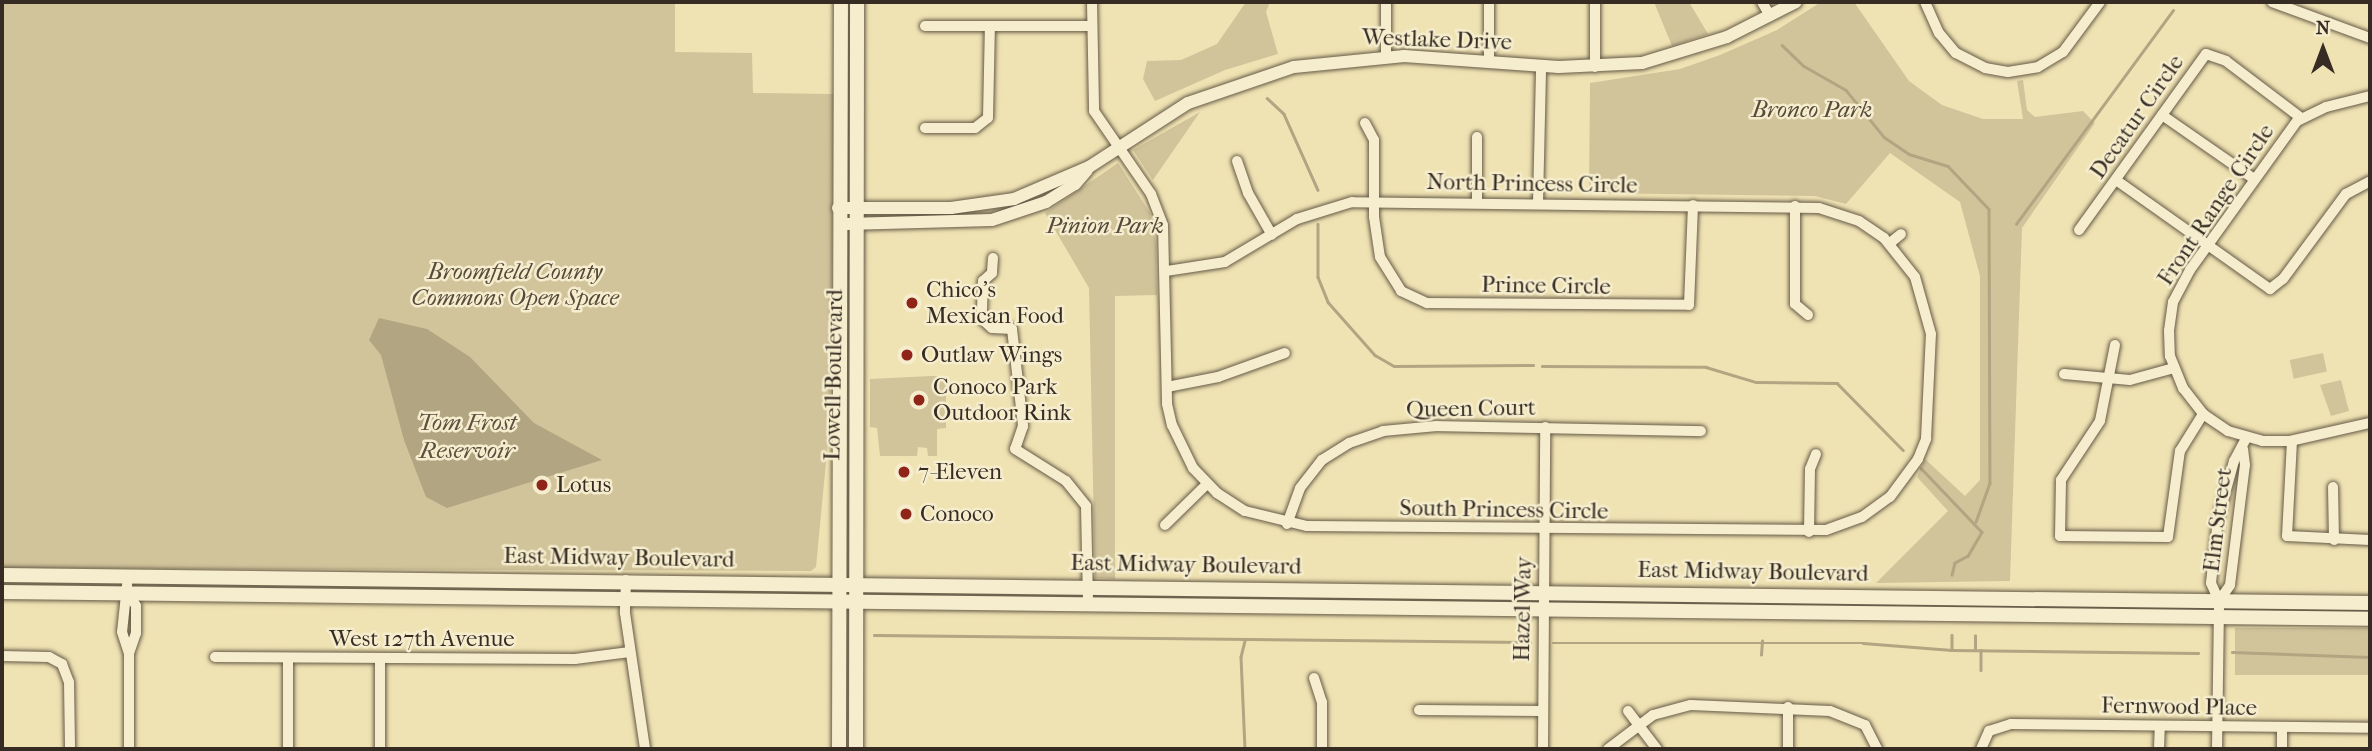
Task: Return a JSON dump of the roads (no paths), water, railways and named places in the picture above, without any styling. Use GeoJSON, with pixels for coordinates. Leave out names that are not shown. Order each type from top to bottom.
{"type":"FeatureCollection","features":[{"type":"Feature","properties":{"kind":"main road","name":"Lowell Boulevard"},"geometry":{"type":"LineString","coordinates":[[838,749],[838,208],[841,2]]}},
{"type":"Feature","properties":{"kind":"main road","name":"Lowell Boulevard"},"geometry":{"type":"LineString","coordinates":[[856,749],[857,2]]}},
{"type":"Feature","properties":{"kind":"main road"},"geometry":{"type":"LineString","coordinates":[[838,261],[847,311],[857,319]]}},
{"type":"Feature","properties":{"kind":"main road","name":"East Midway Boulevard"},"geometry":{"type":"LineString","coordinates":[[2,575],[626,580],[2370,603]]}},
{"type":"Feature","properties":{"kind":"main road","name":"East Midway Boulevard"},"geometry":{"type":"LineString","coordinates":[[2,592],[840,599],[2370,619]]}},
{"type":"Feature","properties":{"kind":"main road"},"geometry":{"type":"LineString","coordinates":[[839,723],[848,729],[848,749]]}},
{"type":"Feature","properties":{"kind":"street","name":"South Princess Circle"},"geometry":{"type":"LineString","coordinates":[[1092,2],[1094,111],[1154,200],[1163,225],[1167,387],[1175,436],[1207,484],[1245,511],[1287,524],[1809,532],[1844,525],[1884,502],[1909,474],[1926,439],[1930,411],[1927,310],[1915,277],[1890,243]]}},
{"type":"Feature","properties":{"kind":"street"},"geometry":{"type":"LineString","coordinates":[[1386,2],[1386,56]]}},
{"type":"Feature","properties":{"kind":"street"},"geometry":{"type":"LineString","coordinates":[[1489,2],[1489,62]]}},
{"type":"Feature","properties":{"kind":"street"},"geometry":{"type":"LineString","coordinates":[[1595,2],[1595,67]]}},
{"type":"Feature","properties":{"kind":"street"},"geometry":{"type":"LineString","coordinates":[[1762,2],[1770,16]]}},
{"type":"Feature","properties":{"kind":"street","name":"Westlake Drive"},"geometry":{"type":"LineString","coordinates":[[838,224],[992,220],[1046,202],[1075,184],[1089,167],[1117,146],[1188,103],[1258,76],[1329,60],[1386,56],[1595,67],[1671,56],[1770,16],[1796,2]]}},
{"type":"Feature","properties":{"kind":"street"},"geometry":{"type":"LineString","coordinates":[[1925,2],[1939,33],[1956,53],[1985,68],[2008,72],[2038,67],[2063,52],[2099,2]]}},
{"type":"Feature","properties":{"kind":"street"},"geometry":{"type":"LineString","coordinates":[[2272,2],[2370,38]]}},
{"type":"Feature","properties":{"kind":"street"},"geometry":{"type":"LineString","coordinates":[[925,26],[1092,26]]}},
{"type":"Feature","properties":{"kind":"street"},"geometry":{"type":"LineString","coordinates":[[925,128],[975,128],[989,118],[990,26]]}},
{"type":"Feature","properties":{"kind":"street","name":"Decatur Circle"},"geometry":{"type":"LineString","coordinates":[[2080,230],[2162,115],[2211,52],[2301,118]]}},
{"type":"Feature","properties":{"kind":"street"},"geometry":{"type":"LineString","coordinates":[[1538,202],[1541,66]]}},
{"type":"Feature","properties":{"kind":"street","name":"Front Range Circle"},"geometry":{"type":"LineString","coordinates":[[2370,96],[2301,118],[2253,179],[2207,246],[2174,302],[2168,331],[2174,368],[2203,414],[2246,438],[2292,441],[2370,423]]}},
{"type":"Feature","properties":{"kind":"street"},"geometry":{"type":"LineString","coordinates":[[2162,115],[2253,179]]}},
{"type":"Feature","properties":{"kind":"street"},"geometry":{"type":"LineString","coordinates":[[1365,123],[1374,140],[1374,201]]}},
{"type":"Feature","properties":{"kind":"street"},"geometry":{"type":"LineString","coordinates":[[1477,136],[1477,202]]}},
{"type":"Feature","properties":{"kind":"street"},"geometry":{"type":"LineString","coordinates":[[1237,162],[1248,193],[1272,235]]}},
{"type":"Feature","properties":{"kind":"street","name":"Westlake Drive"},"geometry":{"type":"LineString","coordinates":[[838,208],[998,202],[1089,167]]}},
{"type":"Feature","properties":{"kind":"street"},"geometry":{"type":"LineString","coordinates":[[2116,180],[2207,246],[2273,289],[2346,194],[2370,181]]}},
{"type":"Feature","properties":{"kind":"street","name":"North Princess Circle"},"geometry":{"type":"LineString","coordinates":[[1166,271],[1226,262],[1321,209],[1374,201],[1795,206],[1841,213],[1890,243]]}},
{"type":"Feature","properties":{"kind":"street","name":"Prince Circle"},"geometry":{"type":"LineString","coordinates":[[1374,201],[1376,240],[1393,284],[1408,297],[1439,304],[1689,305],[1693,205]]}},
{"type":"Feature","properties":{"kind":"street"},"geometry":{"type":"LineString","coordinates":[[1795,206],[1795,304],[1808,315]]}},
{"type":"Feature","properties":{"kind":"street"},"geometry":{"type":"LineString","coordinates":[[1890,243],[1901,234]]}},
{"type":"Feature","properties":{"kind":"street"},"geometry":{"type":"LineString","coordinates":[[993,258],[992,273],[983,281],[982,319],[992,328],[1012,329],[1023,415],[1015,449],[1066,481],[1086,506],[1088,602]]}},
{"type":"Feature","properties":{"kind":"street"},"geometry":{"type":"LineString","coordinates":[[2115,345],[2100,421],[2061,480],[2059,532],[2064,538],[2168,537],[2179,451],[2203,414]]}},
{"type":"Feature","properties":{"kind":"street"},"geometry":{"type":"LineString","coordinates":[[1167,387],[1218,377],[1285,353]]}},
{"type":"Feature","properties":{"kind":"street"},"geometry":{"type":"LineString","coordinates":[[2064,374],[2137,379],[2174,368]]}},
{"type":"Feature","properties":{"kind":"street","name":"Queen Court"},"geometry":{"type":"LineString","coordinates":[[1287,524],[1300,488],[1322,460],[1364,437],[1409,427],[1701,431]]}},
{"type":"Feature","properties":{"kind":"street","name":"Hazel Way"},"geometry":{"type":"LineString","coordinates":[[1543,749],[1541,711],[1545,428]]}},
{"type":"Feature","properties":{"kind":"street","name":"Elm Street"},"geometry":{"type":"LineString","coordinates":[[2219,601],[2230,585],[2246,438]]}},
{"type":"Feature","properties":{"kind":"street"},"geometry":{"type":"LineString","coordinates":[[2292,441],[2286,533],[2305,539],[2370,540]]}},
{"type":"Feature","properties":{"kind":"street","name":"Elm Street"},"geometry":{"type":"LineString","coordinates":[[2219,601],[2211,583],[2218,519],[2234,461],[2243,449]]}},
{"type":"Feature","properties":{"kind":"street"},"geometry":{"type":"LineString","coordinates":[[1809,532],[1810,469],[1816,454]]}},
{"type":"Feature","properties":{"kind":"street"},"geometry":{"type":"LineString","coordinates":[[1166,525],[1207,484]]}},
{"type":"Feature","properties":{"kind":"street"},"geometry":{"type":"LineString","coordinates":[[2333,487],[2334,540]]}},
{"type":"Feature","properties":{"kind":"street"},"geometry":{"type":"LineString","coordinates":[[128,576],[128,593],[136,606],[136,633],[129,654],[129,749]]}},
{"type":"Feature","properties":{"kind":"street"},"geometry":{"type":"LineString","coordinates":[[626,580],[630,652],[645,749]]}},
{"type":"Feature","properties":{"kind":"street"},"geometry":{"type":"LineString","coordinates":[[2217,749],[2219,601]]}},
{"type":"Feature","properties":{"kind":"street","name":"West 127th Avenue"},"geometry":{"type":"LineString","coordinates":[[215,657],[575,659],[630,652]]}},
{"type":"Feature","properties":{"kind":"street"},"geometry":{"type":"LineString","coordinates":[[2,656],[49,657],[62,664],[69,682],[69,749]]}},
{"type":"Feature","properties":{"kind":"street"},"geometry":{"type":"LineString","coordinates":[[288,658],[288,749]]}},
{"type":"Feature","properties":{"kind":"street"},"geometry":{"type":"LineString","coordinates":[[380,658],[380,749]]}},
{"type":"Feature","properties":{"kind":"street"},"geometry":{"type":"LineString","coordinates":[[1314,678],[1322,702],[1322,749]]}},
{"type":"Feature","properties":{"kind":"street"},"geometry":{"type":"LineString","coordinates":[[1608,749],[1653,715],[1682,705],[1788,707],[1849,716],[1869,730],[1877,749]]}},
{"type":"Feature","properties":{"kind":"street"},"geometry":{"type":"LineString","coordinates":[[1788,707],[1788,749]]}},
{"type":"Feature","properties":{"kind":"street"},"geometry":{"type":"LineString","coordinates":[[1419,710],[1541,711]]}},
{"type":"Feature","properties":{"kind":"street"},"geometry":{"type":"LineString","coordinates":[[1628,711],[1657,749]]}},
{"type":"Feature","properties":{"kind":"street"},"geometry":{"type":"LineString","coordinates":[[1980,723],[1989,731],[1981,749]]}},
{"type":"Feature","properties":{"kind":"street","name":"Fernwood Place"},"geometry":{"type":"LineString","coordinates":[[1989,731],[2011,723],[2370,728]]}},
{"type":"Feature","properties":{"kind":"street"},"geometry":{"type":"LineString","coordinates":[[2159,749],[2160,726]]}},
{"type":"Feature","properties":{"kind":"street"},"geometry":{"type":"LineString","coordinates":[[2282,727],[2282,749]]}},
{"type":"Feature","properties":{"kind":"water","name":"Tom Frost Reservoir"},"geometry":{"type":"Polygon","coordinates":[[[379,318],[427,329],[470,357],[534,423],[602,460],[447,508],[426,497],[404,440],[381,355],[369,340],[379,318]]]}},
{"type":"Feature","properties":{"kind":"waterway"},"geometry":{"type":"LineString","coordinates":[[2016,224],[2173,10]]}},
{"type":"Feature","properties":{"kind":"waterway"},"geometry":{"type":"LineString","coordinates":[[1782,45],[1804,66],[1846,90],[1884,137],[1909,154],[1948,166],[1989,209],[1990,483],[1976,522]]}},
{"type":"Feature","properties":{"kind":"waterway"},"geometry":{"type":"LineString","coordinates":[[1267,98],[1284,114],[1318,190]]}},
{"type":"Feature","properties":{"kind":"waterway"},"geometry":{"type":"LineString","coordinates":[[1318,224],[1318,277],[1328,302],[1375,355],[1394,366],[1533,365]]}},
{"type":"Feature","properties":{"kind":"waterway"},"geometry":{"type":"LineString","coordinates":[[1542,366],[1706,367],[1756,382],[1837,383],[1903,450]]}},
{"type":"Feature","properties":{"kind":"waterway"},"geometry":{"type":"LineString","coordinates":[[1921,468],[1982,532],[1968,556],[1955,563],[1952,575]]}},
{"type":"Feature","properties":{"kind":"waterway"},"geometry":{"type":"LineString","coordinates":[[874,635],[1530,642]]}},
{"type":"Feature","properties":{"kind":"waterway"},"geometry":{"type":"LineString","coordinates":[[1952,635],[1952,650]]}},
{"type":"Feature","properties":{"kind":"waterway"},"geometry":{"type":"LineString","coordinates":[[1975,636],[1975,650]]}},
{"type":"Feature","properties":{"kind":"waterway"},"geometry":{"type":"LineString","coordinates":[[1245,641],[1241,657],[1245,749]]}},
{"type":"Feature","properties":{"kind":"waterway"},"geometry":{"type":"LineString","coordinates":[[1761,655],[1762,641]]}},
{"type":"Feature","properties":{"kind":"waterway"},"geometry":{"type":"LineString","coordinates":[[1553,643],[1863,643],[1952,650],[2198,653]]}},
{"type":"Feature","properties":{"kind":"waterway"},"geometry":{"type":"LineString","coordinates":[[1981,650],[1981,670]]}},
{"type":"Feature","properties":{"kind":"waterway"},"geometry":{"type":"LineString","coordinates":[[2232,652],[2370,657]]}},
{"type":"Feature","properties":{"kind":"place","name":"Chico's Mexican Food"},"geometry":{"type":"Point","coordinates":[912,303]}},
{"type":"Feature","properties":{"kind":"place","name":"Outlaw Wings"},"geometry":{"type":"Point","coordinates":[907,355]}},
{"type":"Feature","properties":{"kind":"place","name":"Conoco Park Outdoor Rink"},"geometry":{"type":"Point","coordinates":[919,400]}},
{"type":"Feature","properties":{"kind":"place","name":"7-Eleven"},"geometry":{"type":"Point","coordinates":[904,472]}},
{"type":"Feature","properties":{"kind":"place","name":"Lotus"},"geometry":{"type":"Point","coordinates":[542,485]}},
{"type":"Feature","properties":{"kind":"place","name":"Conoco"},"geometry":{"type":"Point","coordinates":[906,514]}},
{"type":"Feature","properties":{"kind":"park label","name":"Bronco Park"},"geometry":{"type":"Point","coordinates":[1812,110]}},
{"type":"Feature","properties":{"kind":"park label","name":"Pinion Park"},"geometry":{"type":"Point","coordinates":[1105,226]}},
{"type":"Feature","properties":{"kind":"park label","name":"Broomfield County Commons Open Space"},"geometry":{"type":"Point","coordinates":[515,285]}}]}
